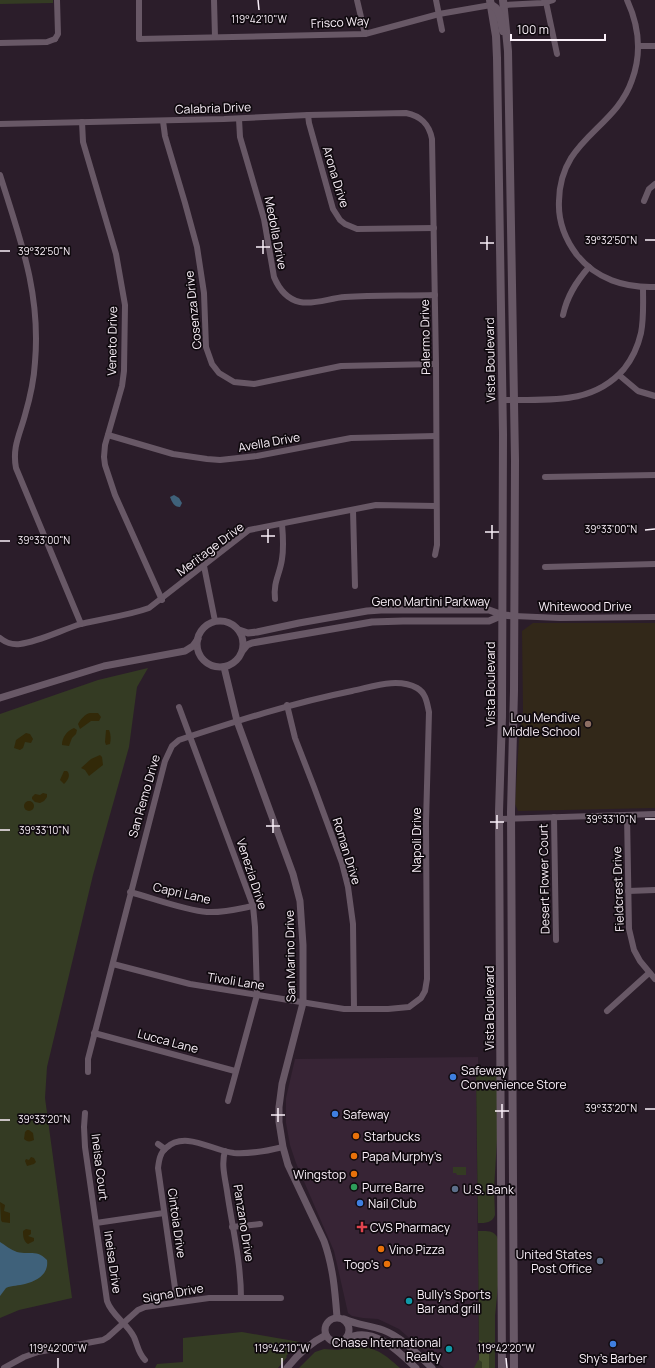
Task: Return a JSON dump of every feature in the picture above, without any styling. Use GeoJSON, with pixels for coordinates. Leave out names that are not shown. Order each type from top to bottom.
{"type":"FeatureCollection","features":[{"type":"Feature","properties":{"kind":"main road","name":"Vista Boulevard"},"geometry":{"type":"LineString","coordinates":[[502,2],[508,51],[514,399],[514,725],[511,819],[514,1368]]}},
{"type":"Feature","properties":{"kind":"main road","name":"Vista Boulevard"},"geometry":{"type":"LineString","coordinates":[[491,3],[496,36],[497,58],[503,400],[503,615],[500,819],[502,1368]]}},
{"type":"Feature","properties":{"kind":"main road"},"geometry":{"type":"LineString","coordinates":[[491,3],[498,11],[508,51]]}},
{"type":"Feature","properties":{"kind":"street"},"geometry":{"type":"LineString","coordinates":[[0,43],[47,42],[57,40],[57,0]]}},
{"type":"Feature","properties":{"kind":"street","name":"Frisco Way"},"geometry":{"type":"LineString","coordinates":[[138,0],[139,39],[365,34],[438,14],[491,3]]}},
{"type":"Feature","properties":{"kind":"street"},"geometry":{"type":"LineString","coordinates":[[214,0],[215,37]]}},
{"type":"Feature","properties":{"kind":"street"},"geometry":{"type":"LineString","coordinates":[[357,0],[365,34]]}},
{"type":"Feature","properties":{"kind":"street"},"geometry":{"type":"LineString","coordinates":[[436,0],[442,30]]}},
{"type":"Feature","properties":{"kind":"street"},"geometry":{"type":"LineString","coordinates":[[502,2],[546,2],[553,0]]}},
{"type":"Feature","properties":{"kind":"street"},"geometry":{"type":"LineString","coordinates":[[628,0],[636,22],[638,46],[636,70],[627,93],[612,113],[576,149],[564,171],[561,183],[559,205],[562,227],[573,249],[589,267],[608,280],[621,284],[655,287]]}},
{"type":"Feature","properties":{"kind":"street"},"geometry":{"type":"LineString","coordinates":[[546,2],[557,54]]}},
{"type":"Feature","properties":{"kind":"street"},"geometry":{"type":"LineString","coordinates":[[638,46],[655,46]]}},
{"type":"Feature","properties":{"kind":"street","name":"Calabria Drive"},"geometry":{"type":"LineString","coordinates":[[0,124],[163,121],[308,115],[406,113],[419,117],[424,121]]}},
{"type":"Feature","properties":{"kind":"street","name":"Arona Drive"},"geometry":{"type":"LineString","coordinates":[[308,115],[308,123],[333,209],[340,220],[351,227],[357,228],[434,228]]}},
{"type":"Feature","properties":{"kind":"street","name":"Medolla Drive"},"geometry":{"type":"LineString","coordinates":[[239,118],[240,138],[264,219],[274,277],[277,284],[286,295],[292,299],[306,303],[345,297],[435,295]]}},
{"type":"Feature","properties":{"kind":"street","name":"Cosenza Drive"},"geometry":{"type":"LineString","coordinates":[[163,121],[165,136],[197,247],[204,293],[206,347],[212,364],[220,373],[234,382],[254,384],[341,366],[436,364]]}},
{"type":"Feature","properties":{"kind":"street","name":"Palermo Drive"},"geometry":{"type":"LineString","coordinates":[[424,121],[428,126],[432,139],[436,364],[437,545],[435,555]]}},
{"type":"Feature","properties":{"kind":"street","name":"Veneto Drive"},"geometry":{"type":"LineString","coordinates":[[82,122],[83,142],[116,254],[125,305],[124,371],[122,386],[108,435],[104,457],[106,473],[162,600]]}},
{"type":"Feature","properties":{"kind":"street"},"geometry":{"type":"LineString","coordinates":[[0,176],[28,266],[35,305],[36,324],[33,383],[15,444],[14,460],[81,624]]}},
{"type":"Feature","properties":{"kind":"street"},"geometry":{"type":"LineString","coordinates":[[644,202],[649,189],[655,184]]}},
{"type":"Feature","properties":{"kind":"street"},"geometry":{"type":"LineString","coordinates":[[563,316],[569,295],[574,285],[589,267]]}},
{"type":"Feature","properties":{"kind":"street"},"geometry":{"type":"LineString","coordinates":[[503,400],[560,399],[580,396],[600,389],[619,375],[633,356],[641,334],[643,287]]}},
{"type":"Feature","properties":{"kind":"street"},"geometry":{"type":"LineString","coordinates":[[619,375],[638,391],[655,396]]}},
{"type":"Feature","properties":{"kind":"street","name":"Avella Drive"},"geometry":{"type":"LineString","coordinates":[[108,435],[173,454],[220,460],[257,456],[351,438],[436,436]]}},
{"type":"Feature","properties":{"kind":"street"},"geometry":{"type":"LineString","coordinates":[[545,477],[655,475],[655,478]]}},
{"type":"Feature","properties":{"kind":"street","name":"Meritage Drive"},"geometry":{"type":"LineString","coordinates":[[0,638],[14,644],[26,643],[81,624],[136,613],[149,608],[162,600],[249,530],[376,506],[436,506]]}},
{"type":"Feature","properties":{"kind":"street"},"geometry":{"type":"LineString","coordinates":[[353,510],[355,586]]}},
{"type":"Feature","properties":{"kind":"street"},"geometry":{"type":"LineString","coordinates":[[275,598],[274,588],[282,559],[284,545],[282,524]]}},
{"type":"Feature","properties":{"kind":"street"},"geometry":{"type":"LineString","coordinates":[[545,567],[655,564]]}},
{"type":"Feature","properties":{"kind":"street"},"geometry":{"type":"LineString","coordinates":[[204,566],[215,622]]}},
{"type":"Feature","properties":{"kind":"street","name":"Geno Martini Parkway"},"geometry":{"type":"LineString","coordinates":[[240,630],[248,633],[256,632],[367,611],[381,610],[489,610],[503,615]]}},
{"type":"Feature","properties":{"kind":"street"},"geometry":{"type":"LineString","coordinates":[[503,615],[514,616]]}},
{"type":"Feature","properties":{"kind":"street","name":"Geno Martini Parkway"},"geometry":{"type":"LineString","coordinates":[[243,650],[247,645],[252,643],[372,622],[489,621],[503,615]]}},
{"type":"Feature","properties":{"kind":"street","name":"Whitewood Drive"},"geometry":{"type":"LineString","coordinates":[[514,616],[560,618],[655,617]]}},
{"type":"Feature","properties":{"kind":"street"},"geometry":{"type":"LineString","coordinates":[[185,651],[198,639],[204,627],[220,621],[230,623],[240,630],[244,642],[243,650],[238,659],[231,664],[224,667],[212,666],[207,664],[200,656],[197,648],[198,639]]}},
{"type":"Feature","properties":{"kind":"street"},"geometry":{"type":"LineString","coordinates":[[0,698],[104,666],[185,651],[200,656]]}},
{"type":"Feature","properties":{"kind":"street","name":"San Marino Drive"},"geometry":{"type":"LineString","coordinates":[[224,667],[237,720],[293,874],[300,901],[303,959],[303,1003],[281,1092],[280,1122],[283,1147],[288,1164],[324,1241],[328,1253],[341,1318]]}},
{"type":"Feature","properties":{"kind":"street","name":"San Remo Drive"},"geometry":{"type":"LineString","coordinates":[[88,1072],[88,1059],[94,1033],[113,964],[130,892],[164,761],[172,746],[179,740],[237,720],[314,698],[390,683],[404,683],[418,689]]}},
{"type":"Feature","properties":{"kind":"street","name":"Napoli Drive"},"geometry":{"type":"LineString","coordinates":[[418,689],[425,697],[429,712],[426,823],[427,979],[424,993]]}},
{"type":"Feature","properties":{"kind":"street","name":"Roman Drive"},"geometry":{"type":"LineString","coordinates":[[287,705],[294,738],[340,856],[348,887],[353,924],[354,1009]]}},
{"type":"Feature","properties":{"kind":"street","name":"Venezia Drive"},"geometry":{"type":"LineString","coordinates":[[178,707],[253,906],[257,995],[228,1101]]}},
{"type":"Feature","properties":{"kind":"street"},"geometry":{"type":"LineString","coordinates":[[500,819],[655,814]]}},
{"type":"Feature","properties":{"kind":"street","name":"Fieldcrest Drive"},"geometry":{"type":"LineString","coordinates":[[627,815],[629,929],[631,940],[640,961],[655,979]]}},
{"type":"Feature","properties":{"kind":"street","name":"Desert Flower Court"},"geometry":{"type":"LineString","coordinates":[[554,817],[556,940]]}},
{"type":"Feature","properties":{"kind":"street"},"geometry":{"type":"LineString","coordinates":[[628,891],[655,890]]}},
{"type":"Feature","properties":{"kind":"street","name":"Capri Lane"},"geometry":{"type":"LineString","coordinates":[[130,892],[208,912],[222,912],[253,906]]}},
{"type":"Feature","properties":{"kind":"street","name":"Tivoli Lane"},"geometry":{"type":"LineString","coordinates":[[113,964],[190,984],[344,1009],[403,1008],[416,1003],[424,993]]}},
{"type":"Feature","properties":{"kind":"street"},"geometry":{"type":"LineString","coordinates":[[607,1011],[649,973]]}},
{"type":"Feature","properties":{"kind":"street","name":"Lucca Lane"},"geometry":{"type":"LineString","coordinates":[[94,1033],[236,1071]]}},
{"type":"Feature","properties":{"kind":"street","name":"Ineisa Court"},"geometry":{"type":"LineString","coordinates":[[85,1113],[84,1127],[86,1147],[96,1223]]}},
{"type":"Feature","properties":{"kind":"street"},"geometry":{"type":"LineString","coordinates":[[158,1144],[165,1149],[176,1142],[184,1141],[194,1142],[225,1151],[255,1153],[283,1147]]}},
{"type":"Feature","properties":{"kind":"street","name":"Cintoia Drive"},"geometry":{"type":"LineString","coordinates":[[165,1149],[160,1156],[158,1168],[177,1302]]}},
{"type":"Feature","properties":{"kind":"street","name":"Panzano Drive"},"geometry":{"type":"LineString","coordinates":[[225,1151],[223,1164],[240,1273],[241,1298]]}},
{"type":"Feature","properties":{"kind":"street"},"geometry":{"type":"LineString","coordinates":[[96,1223],[164,1213]]}},
{"type":"Feature","properties":{"kind":"street","name":"Ineisa Drive"},"geometry":{"type":"LineString","coordinates":[[96,1223],[107,1301],[111,1310],[134,1337],[138,1352],[145,1360]]}},
{"type":"Feature","properties":{"kind":"street"},"geometry":{"type":"LineString","coordinates":[[232,1227],[260,1224]]}},
{"type":"Feature","properties":{"kind":"street","name":"Signa Drive"},"geometry":{"type":"LineString","coordinates":[[4,1368],[24,1357],[38,1352],[103,1340],[143,1308],[209,1298],[281,1298]]}},
{"type":"Feature","properties":{"kind":"street"},"geometry":{"type":"LineString","coordinates":[[341,1318],[347,1322],[349,1328],[346,1339]]}},
{"type":"Feature","properties":{"kind":"street"},"geometry":{"type":"LineString","coordinates":[[416,1368],[394,1348],[380,1340],[362,1335],[353,1336],[336,1343],[330,1340],[326,1335],[328,1322],[331,1319],[341,1318],[355,1324],[378,1328],[391,1334],[409,1347],[432,1368]]}},
{"type":"Feature","properties":{"kind":"street"},"geometry":{"type":"LineString","coordinates":[[287,1368],[308,1346],[326,1335]]}},
{"type":"Feature","properties":{"kind":"shaded area","name":"Lou Mendive Middle School"},"geometry":{"type":"Polygon","coordinates":[[[533,623],[655,623],[655,808],[518,811],[515,804],[519,738],[523,711],[522,631],[533,623]]]}},
{"type":"Feature","properties":{"kind":"shaded area"},"geometry":{"type":"Polygon","coordinates":[[[478,1057],[478,1076],[476,1077],[479,1368],[444,1368],[399,1329],[378,1319],[352,1316],[348,1313],[334,1251],[296,1163],[290,1145],[286,1123],[286,1098],[295,1059],[478,1057]]]}},
{"type":"Feature","properties":{"kind":"green space"},"geometry":{"type":"Polygon","coordinates":[[[0,0],[53,0],[53,3],[0,4],[0,0]]]}},
{"type":"Feature","properties":{"kind":"green space"},"geometry":{"type":"Polygon","coordinates":[[[148,668],[137,687],[129,747],[93,875],[47,1067],[45,1098],[72,1298],[19,1310],[0,1318],[0,714],[98,680],[148,668]]]}},
{"type":"Feature","properties":{"kind":"green space"},"geometry":{"type":"Polygon","coordinates":[[[482,1072],[496,1073],[497,1076],[497,1140],[494,1189],[495,1215],[494,1218],[486,1223],[478,1223],[476,1076],[482,1072]]]}},
{"type":"Feature","properties":{"kind":"green space"},"geometry":{"type":"Polygon","coordinates":[[[453,1167],[466,1167],[466,1175],[457,1175],[456,1173],[453,1173],[453,1167]]]}},
{"type":"Feature","properties":{"kind":"green space"},"geometry":{"type":"Polygon","coordinates":[[[478,1231],[493,1233],[498,1239],[498,1286],[495,1316],[495,1368],[474,1368],[479,1360],[478,1231]]]}},
{"type":"Feature","properties":{"kind":"green space"},"geometry":{"type":"Polygon","coordinates":[[[242,1332],[300,1342],[286,1356],[287,1357],[278,1368],[155,1368],[157,1364],[183,1362],[183,1338],[242,1332]]]}},
{"type":"Feature","properties":{"kind":"green space"},"geometry":{"type":"Polygon","coordinates":[[[479,1340],[489,1345],[489,1368],[482,1368],[482,1362],[479,1360],[479,1340]]]}},
{"type":"Feature","properties":{"kind":"green space"},"geometry":{"type":"Polygon","coordinates":[[[356,1346],[370,1348],[380,1352],[400,1368],[299,1368],[315,1352],[324,1349],[338,1350],[356,1346]]]}},
{"type":"Feature","properties":{"kind":"sand"},"geometry":{"type":"Polygon","coordinates":[[[90,713],[98,713],[101,717],[99,721],[91,721],[80,729],[78,724],[79,722],[90,713]]]}},
{"type":"Feature","properties":{"kind":"sand"},"geometry":{"type":"Polygon","coordinates":[[[74,728],[77,730],[76,734],[72,738],[69,746],[62,745],[65,735],[74,728]]]}},
{"type":"Feature","properties":{"kind":"sand"},"geometry":{"type":"Polygon","coordinates":[[[106,730],[109,730],[111,739],[110,744],[106,745],[105,742],[106,730]]]}},
{"type":"Feature","properties":{"kind":"sand"},"geometry":{"type":"Polygon","coordinates":[[[26,733],[30,734],[33,739],[31,743],[25,742],[23,748],[20,750],[14,748],[16,740],[26,733]]]}},
{"type":"Feature","properties":{"kind":"sand"},"geometry":{"type":"Polygon","coordinates":[[[100,755],[102,757],[103,765],[89,776],[85,770],[81,768],[91,759],[100,755]]]}},
{"type":"Feature","properties":{"kind":"sand"},"geometry":{"type":"Polygon","coordinates":[[[64,771],[67,771],[69,776],[64,784],[60,780],[64,771]]]}},
{"type":"Feature","properties":{"kind":"sand"},"geometry":{"type":"Polygon","coordinates":[[[43,793],[47,794],[44,801],[40,803],[35,802],[32,799],[35,794],[40,795],[43,793]]]}},
{"type":"Feature","properties":{"kind":"sand"},"geometry":{"type":"Polygon","coordinates":[[[27,801],[31,801],[33,802],[33,810],[27,811],[24,808],[24,804],[27,801]]]}},
{"type":"Feature","properties":{"kind":"sand"},"geometry":{"type":"Polygon","coordinates":[[[27,1130],[33,1133],[34,1140],[26,1141],[24,1139],[25,1132],[27,1130]]]}},
{"type":"Feature","properties":{"kind":"sand"},"geometry":{"type":"Polygon","coordinates":[[[31,1157],[34,1158],[36,1162],[27,1166],[25,1161],[26,1159],[29,1160],[31,1157]]]}},
{"type":"Feature","properties":{"kind":"sand"},"geometry":{"type":"Polygon","coordinates":[[[0,1202],[5,1205],[4,1211],[10,1213],[10,1223],[2,1222],[1,1220],[0,1202]]]}},
{"type":"Feature","properties":{"kind":"sand"},"geometry":{"type":"Polygon","coordinates":[[[26,1229],[31,1230],[31,1234],[28,1236],[34,1238],[34,1241],[28,1244],[23,1236],[23,1231],[26,1229]]]}},
{"type":"Feature","properties":{"kind":"water"},"geometry":{"type":"Polygon","coordinates":[[[174,495],[179,498],[182,503],[180,507],[175,505],[170,497],[174,495]]]}},
{"type":"Feature","properties":{"kind":"water"},"geometry":{"type":"Polygon","coordinates":[[[0,1242],[17,1252],[36,1253],[47,1260],[47,1265],[44,1273],[38,1279],[25,1284],[6,1288],[0,1296],[0,1242]]]}},
{"type":"Feature","properties":{"kind":"place","name":"Lou Mendive Middle School"},"geometry":{"type":"Point","coordinates":[588,724]}},
{"type":"Feature","properties":{"kind":"place","name":"Safeway Convenience Store"},"geometry":{"type":"Point","coordinates":[453,1077]}},
{"type":"Feature","properties":{"kind":"place","name":"Safeway"},"geometry":{"type":"Point","coordinates":[335,1114]}},
{"type":"Feature","properties":{"kind":"place","name":"Starbucks"},"geometry":{"type":"Point","coordinates":[356,1136]}},
{"type":"Feature","properties":{"kind":"place","name":"Papa Murphy's"},"geometry":{"type":"Point","coordinates":[354,1156]}},
{"type":"Feature","properties":{"kind":"place","name":"Wingstop"},"geometry":{"type":"Point","coordinates":[354,1174]}},
{"type":"Feature","properties":{"kind":"place","name":"Purre Barre"},"geometry":{"type":"Point","coordinates":[354,1187]}},
{"type":"Feature","properties":{"kind":"place","name":"U.S. Bank"},"geometry":{"type":"Point","coordinates":[455,1189]}},
{"type":"Feature","properties":{"kind":"place","name":"Nail Club"},"geometry":{"type":"Point","coordinates":[360,1203]}},
{"type":"Feature","properties":{"kind":"place","name":"CVS Pharmacy"},"geometry":{"type":"Point","coordinates":[362,1227]}},
{"type":"Feature","properties":{"kind":"place","name":"Vino Pizza"},"geometry":{"type":"Point","coordinates":[381,1249]}},
{"type":"Feature","properties":{"kind":"place","name":"United States Post Office"},"geometry":{"type":"Point","coordinates":[600,1261]}},
{"type":"Feature","properties":{"kind":"place","name":"Togo's"},"geometry":{"type":"Point","coordinates":[387,1264]}},
{"type":"Feature","properties":{"kind":"place","name":"Bully's Sports Bar and grill"},"geometry":{"type":"Point","coordinates":[409,1301]}},
{"type":"Feature","properties":{"kind":"place","name":"Shy's Barber"},"geometry":{"type":"Point","coordinates":[613,1344]}},
{"type":"Feature","properties":{"kind":"place","name":"Chase International Realty"},"geometry":{"type":"Point","coordinates":[449,1349]}}]}
